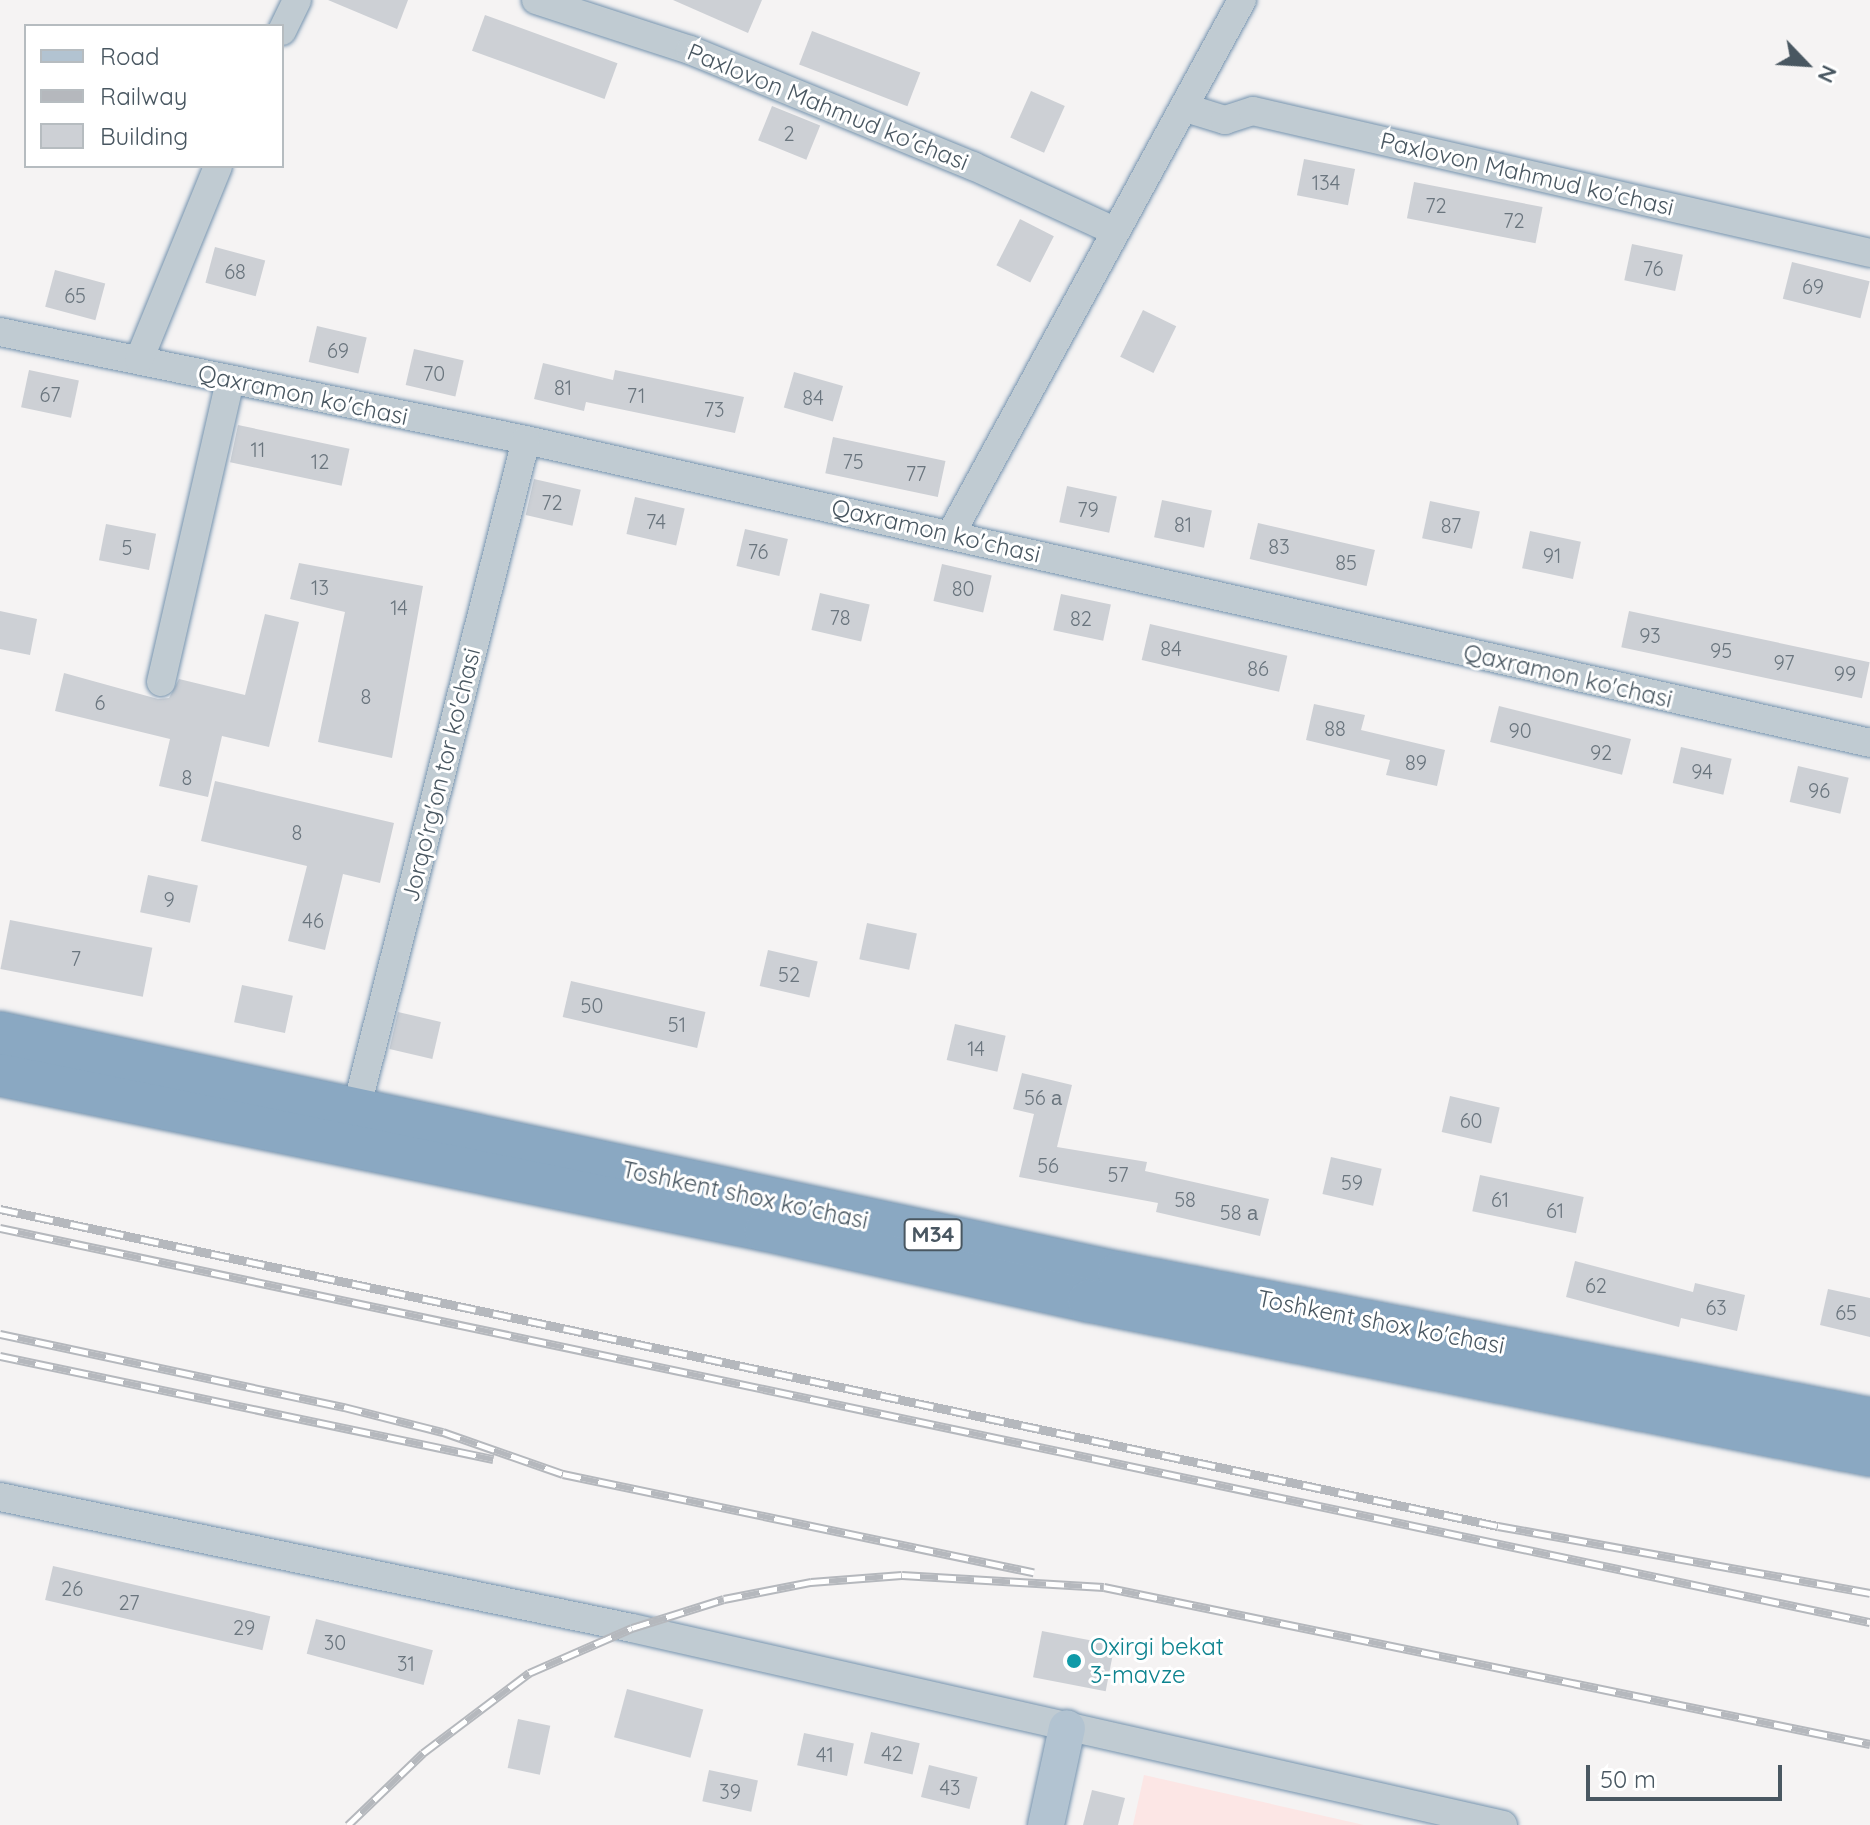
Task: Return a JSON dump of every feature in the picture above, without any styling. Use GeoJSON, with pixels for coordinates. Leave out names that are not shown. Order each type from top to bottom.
{"type":"FeatureCollection","features":[{"type":"Feature","properties":{"kind":"highway","name":"Toshkent shox ko'chasi"},"geometry":{"type":"LineString","coordinates":[[0,1033],[356,1110],[1089,1301],[1870,1455]]}},
{"type":"Feature","properties":{"kind":"highway","name":"Toshkent shox ko'chasi"},"geometry":{"type":"LineString","coordinates":[[0,1075],[1870,1419]]}},
{"type":"Feature","properties":{"kind":"main road"},"geometry":{"type":"LineString","coordinates":[[1046,1825],[1067,1728]]}},
{"type":"Feature","properties":{"kind":"street"},"geometry":{"type":"LineString","coordinates":[[284,27],[297,0]]}},
{"type":"Feature","properties":{"kind":"street","name":"Paxlovon Mahmud ko'chasi"},"geometry":{"type":"LineString","coordinates":[[536,0],[690,50],[973,166],[1114,231]]}},
{"type":"Feature","properties":{"kind":"street"},"geometry":{"type":"LineString","coordinates":[[951,534],[1114,231],[1186,108],[1242,0]]}},
{"type":"Feature","properties":{"kind":"street","name":"Paxlovon Mahmud ko'chasi"},"geometry":{"type":"LineString","coordinates":[[1186,108],[1225,120],[1253,111],[1870,253]]}},
{"type":"Feature","properties":{"kind":"street"},"geometry":{"type":"LineString","coordinates":[[139,360],[217,168]]}},
{"type":"Feature","properties":{"kind":"street","name":"Qaxramon ko'chasi"},"geometry":{"type":"LineString","coordinates":[[0,332],[526,440],[1870,743]]}},
{"type":"Feature","properties":{"kind":"street"},"geometry":{"type":"LineString","coordinates":[[161,682],[230,381]]}},
{"type":"Feature","properties":{"kind":"street","name":"Jorqo'rg'on tor ko'chasi"},"geometry":{"type":"LineString","coordinates":[[356,1110],[526,440]]}},
{"type":"Feature","properties":{"kind":"street"},"geometry":{"type":"LineString","coordinates":[[0,1497],[632,1628],[1503,1825]]}},
{"type":"Feature","properties":{"kind":"shaded area"},"geometry":{"type":"Polygon","coordinates":[[[1144,1775],[1364,1825],[1133,1825],[1144,1775]]]}},
{"type":"Feature","properties":{"kind":"building"},"geometry":{"type":"Polygon","coordinates":[[[328,0],[408,0],[397,29],[328,0]]]}},
{"type":"Feature","properties":{"kind":"building"},"geometry":{"type":"Polygon","coordinates":[[[673,0],[762,0],[748,33],[673,0]]]}},
{"type":"Feature","properties":{"kind":"building"},"geometry":{"type":"Polygon","coordinates":[[[485,15],[617,63],[604,99],[472,51],[485,15]]]}},
{"type":"Feature","properties":{"kind":"building"},"geometry":{"type":"Polygon","coordinates":[[[812,31],[920,73],[907,106],[799,65],[812,31]]]}},
{"type":"Feature","properties":{"kind":"building"},"geometry":{"type":"Polygon","coordinates":[[[1031,91],[1065,106],[1044,153],[1010,138],[1031,91]]]}},
{"type":"Feature","properties":{"kind":"building"},"geometry":{"type":"Polygon","coordinates":[[[772,106],[820,125],[806,160],[758,140],[772,106]]]}},
{"type":"Feature","properties":{"kind":"building"},"geometry":{"type":"Polygon","coordinates":[[[1304,159],[1355,169],[1348,205],[1297,195],[1304,159]]]}},
{"type":"Feature","properties":{"kind":"building"},"geometry":{"type":"Polygon","coordinates":[[[1414,182],[1543,207],[1536,243],[1407,218],[1414,182]]]}},
{"type":"Feature","properties":{"kind":"building"},"geometry":{"type":"Polygon","coordinates":[[[1020,219],[1054,236],[1030,283],[996,265],[1020,219]]]}},
{"type":"Feature","properties":{"kind":"building"},"geometry":{"type":"Polygon","coordinates":[[[1632,244],[1683,255],[1675,291],[1624,280],[1632,244]]]}},
{"type":"Feature","properties":{"kind":"building"},"geometry":{"type":"Polygon","coordinates":[[[215,247],[265,260],[256,296],[205,283],[215,247]]]}},
{"type":"Feature","properties":{"kind":"building"},"geometry":{"type":"Polygon","coordinates":[[[1792,262],[1870,281],[1860,318],[1783,299],[1792,262]]]}},
{"type":"Feature","properties":{"kind":"building"},"geometry":{"type":"Polygon","coordinates":[[[55,270],[105,283],[95,320],[45,307],[55,270]]]}},
{"type":"Feature","properties":{"kind":"building"},"geometry":{"type":"Polygon","coordinates":[[[1143,310],[1176,326],[1153,373],[1120,357],[1143,310]]]}},
{"type":"Feature","properties":{"kind":"building"},"geometry":{"type":"Polygon","coordinates":[[[317,326],[367,337],[358,374],[309,362],[317,326]]]}},
{"type":"Feature","properties":{"kind":"building"},"geometry":{"type":"Polygon","coordinates":[[[414,349],[464,360],[455,397],[406,385],[414,349]]]}},
{"type":"Feature","properties":{"kind":"building"},"geometry":{"type":"Polygon","coordinates":[[[543,363],[613,380],[615,370],[744,397],[735,433],[586,402],[584,411],[534,399],[543,363]]]}},
{"type":"Feature","properties":{"kind":"building"},"geometry":{"type":"Polygon","coordinates":[[[29,370],[79,381],[71,418],[21,407],[29,370]]]}},
{"type":"Feature","properties":{"kind":"building"},"geometry":{"type":"Polygon","coordinates":[[[794,372],[843,386],[833,422],[784,408],[794,372]]]}},
{"type":"Feature","properties":{"kind":"building"},"geometry":{"type":"Polygon","coordinates":[[[238,425],[350,449],[342,486],[230,462],[238,425]]]}},
{"type":"Feature","properties":{"kind":"building"},"geometry":{"type":"Polygon","coordinates":[[[833,437],[945,461],[938,497],[825,473],[833,437]]]}},
{"type":"Feature","properties":{"kind":"building"},"geometry":{"type":"Polygon","coordinates":[[[534,479],[581,490],[572,526],[526,515],[534,479]]]}},
{"type":"Feature","properties":{"kind":"building"},"geometry":{"type":"Polygon","coordinates":[[[1067,486],[1117,497],[1109,533],[1059,522],[1067,486]]]}},
{"type":"Feature","properties":{"kind":"building"},"geometry":{"type":"Polygon","coordinates":[[[635,497],[685,508],[676,545],[626,534],[635,497]]]}},
{"type":"Feature","properties":{"kind":"building"},"geometry":{"type":"Polygon","coordinates":[[[1162,500],[1212,511],[1204,548],[1154,537],[1162,500]]]}},
{"type":"Feature","properties":{"kind":"building"},"geometry":{"type":"Polygon","coordinates":[[[1430,501],[1480,512],[1472,549],[1422,538],[1430,501]]]}},
{"type":"Feature","properties":{"kind":"building"},"geometry":{"type":"Polygon","coordinates":[[[1258,523],[1375,550],[1367,586],[1250,559],[1258,523]]]}},
{"type":"Feature","properties":{"kind":"building"},"geometry":{"type":"Polygon","coordinates":[[[106,524],[156,534],[149,570],[99,560],[106,524]]]}},
{"type":"Feature","properties":{"kind":"building"},"geometry":{"type":"Polygon","coordinates":[[[745,529],[788,539],[779,576],[736,566],[745,529]]]}},
{"type":"Feature","properties":{"kind":"building"},"geometry":{"type":"Polygon","coordinates":[[[1530,531],[1581,542],[1573,579],[1522,568],[1530,531]]]}},
{"type":"Feature","properties":{"kind":"building"},"geometry":{"type":"Polygon","coordinates":[[[299,563],[423,586],[392,758],[318,742],[345,612],[290,599],[299,563]]]}},
{"type":"Feature","properties":{"kind":"building"},"geometry":{"type":"Polygon","coordinates":[[[942,564],[992,575],[983,612],[933,601],[942,564]]]}},
{"type":"Feature","properties":{"kind":"building"},"geometry":{"type":"Polygon","coordinates":[[[820,593],[870,604],[861,641],[811,630],[820,593]]]}},
{"type":"Feature","properties":{"kind":"building"},"geometry":{"type":"Polygon","coordinates":[[[1061,594],[1111,605],[1103,641],[1053,630],[1061,594]]]}},
{"type":"Feature","properties":{"kind":"building"},"geometry":{"type":"Polygon","coordinates":[[[0,611],[37,619],[30,655],[0,649],[0,611]]]}},
{"type":"Feature","properties":{"kind":"building"},"geometry":{"type":"Polygon","coordinates":[[[1629,611],[1870,662],[1862,698],[1621,647],[1629,611]]]}},
{"type":"Feature","properties":{"kind":"building"},"geometry":{"type":"Polygon","coordinates":[[[265,614],[299,622],[269,747],[222,736],[208,797],[159,786],[170,739],[55,711],[64,673],[158,699],[169,698],[179,679],[245,695],[265,614]]]}},
{"type":"Feature","properties":{"kind":"building"},"geometry":{"type":"Polygon","coordinates":[[[1150,624],[1287,656],[1279,692],[1142,660],[1150,624]]]}},
{"type":"Feature","properties":{"kind":"building"},"geometry":{"type":"Polygon","coordinates":[[[1314,704],[1365,715],[1361,730],[1445,750],[1437,786],[1386,775],[1390,760],[1306,740],[1314,704]]]}},
{"type":"Feature","properties":{"kind":"building"},"geometry":{"type":"Polygon","coordinates":[[[1499,706],[1631,739],[1622,775],[1490,742],[1499,706]]]}},
{"type":"Feature","properties":{"kind":"building"},"geometry":{"type":"Polygon","coordinates":[[[1681,747],[1732,759],[1723,795],[1673,783],[1681,747]]]}},
{"type":"Feature","properties":{"kind":"building"},"geometry":{"type":"Polygon","coordinates":[[[1798,766],[1849,778],[1840,814],[1790,802],[1798,766]]]}},
{"type":"Feature","properties":{"kind":"building"},"geometry":{"type":"Polygon","coordinates":[[[215,781],[394,823],[380,883],[343,874],[325,950],[288,941],[307,866],[201,841],[215,781]]]}},
{"type":"Feature","properties":{"kind":"building"},"geometry":{"type":"Polygon","coordinates":[[[148,875],[198,886],[190,923],[140,912],[148,875]]]}},
{"type":"Feature","properties":{"kind":"building"},"geometry":{"type":"Polygon","coordinates":[[[10,920],[152,948],[143,997],[0,969],[10,920]]]}},
{"type":"Feature","properties":{"kind":"building"},"geometry":{"type":"Polygon","coordinates":[[[867,923],[917,934],[909,970],[859,959],[867,923]]]}},
{"type":"Feature","properties":{"kind":"building"},"geometry":{"type":"Polygon","coordinates":[[[768,950],[818,961],[809,998],[760,986],[768,950]]]}},
{"type":"Feature","properties":{"kind":"building"},"geometry":{"type":"Polygon","coordinates":[[[571,981],[705,1012],[697,1048],[563,1017],[571,981]]]}},
{"type":"Feature","properties":{"kind":"building"},"geometry":{"type":"Polygon","coordinates":[[[242,985],[293,996],[285,1033],[234,1022],[242,985]]]}},
{"type":"Feature","properties":{"kind":"building"},"geometry":{"type":"Polygon","coordinates":[[[398,1012],[441,1022],[432,1059],[389,1049],[398,1012]]]}},
{"type":"Feature","properties":{"kind":"building"},"geometry":{"type":"Polygon","coordinates":[[[955,1024],[1006,1036],[997,1072],[947,1060],[955,1024]]]}},
{"type":"Feature","properties":{"kind":"building"},"geometry":{"type":"Polygon","coordinates":[[[1022,1073],[1072,1085],[1057,1147],[1147,1162],[1145,1171],[1269,1199],[1260,1236],[1156,1212],[1158,1203],[1019,1177],[1034,1114],[1013,1109],[1022,1073]]]}},
{"type":"Feature","properties":{"kind":"building"},"geometry":{"type":"Polygon","coordinates":[[[1450,1096],[1500,1107],[1491,1144],[1442,1132],[1450,1096]]]}},
{"type":"Feature","properties":{"kind":"building"},"geometry":{"type":"Polygon","coordinates":[[[1331,1157],[1382,1169],[1373,1206],[1322,1194],[1331,1157]]]}},
{"type":"Feature","properties":{"kind":"building"},"geometry":{"type":"Polygon","coordinates":[[[1480,1175],[1584,1197],[1576,1233],[1472,1211],[1480,1175]]]}},
{"type":"Feature","properties":{"kind":"building"},"geometry":{"type":"Polygon","coordinates":[[[1575,1261],[1693,1292],[1695,1283],[1745,1295],[1737,1331],[1681,1318],[1679,1327],[1566,1297],[1575,1261]]]}},
{"type":"Feature","properties":{"kind":"building"},"geometry":{"type":"Polygon","coordinates":[[[1828,1289],[1870,1298],[1870,1337],[1820,1325],[1828,1289]]]}},
{"type":"Feature","properties":{"kind":"building"},"geometry":{"type":"Polygon","coordinates":[[[53,1566],[270,1616],[262,1650],[45,1600],[53,1566]]]}},
{"type":"Feature","properties":{"kind":"building"},"geometry":{"type":"Polygon","coordinates":[[[316,1619],[433,1650],[424,1685],[307,1654],[316,1619]]]}},
{"type":"Feature","properties":{"kind":"building","name":"Oxirgi bekat 3-mavze"},"geometry":{"type":"Polygon","coordinates":[[[1042,1631],[1115,1645],[1106,1691],[1033,1677],[1042,1631]]]}},
{"type":"Feature","properties":{"kind":"building"},"geometry":{"type":"Polygon","coordinates":[[[627,1689],[703,1709],[690,1758],[614,1737],[627,1689]]]}},
{"type":"Feature","properties":{"kind":"building"},"geometry":{"type":"Polygon","coordinates":[[[518,1719],[550,1726],[540,1775],[508,1768],[518,1719]]]}},
{"type":"Feature","properties":{"kind":"building"},"geometry":{"type":"Polygon","coordinates":[[[871,1732],[920,1743],[913,1774],[864,1763],[871,1732]]]}},
{"type":"Feature","properties":{"kind":"building"},"geometry":{"type":"Polygon","coordinates":[[[804,1733],[854,1744],[847,1776],[797,1765],[804,1733]]]}},
{"type":"Feature","properties":{"kind":"building"},"geometry":{"type":"Polygon","coordinates":[[[929,1765],[978,1777],[970,1809],[921,1797],[929,1765]]]}},
{"type":"Feature","properties":{"kind":"building"},"geometry":{"type":"Polygon","coordinates":[[[709,1770],[758,1780],[751,1812],[702,1801],[709,1770]]]}},
{"type":"Feature","properties":{"kind":"building"},"geometry":{"type":"Polygon","coordinates":[[[1092,1790],[1125,1798],[1118,1825],[1083,1825],[1092,1790]]]}},
{"type":"Feature","properties":{"kind":"railway"},"geometry":{"type":"LineString","coordinates":[[0,1209],[1498,1526],[1870,1593]]}},
{"type":"Feature","properties":{"kind":"railway"},"geometry":{"type":"LineString","coordinates":[[0,1228],[1870,1622]]}},
{"type":"Feature","properties":{"kind":"railway"},"geometry":{"type":"LineString","coordinates":[[0,1334],[344,1407],[443,1432],[563,1474],[1034,1572]]}},
{"type":"Feature","properties":{"kind":"railway"},"geometry":{"type":"LineString","coordinates":[[0,1356],[493,1459]]}},
{"type":"Feature","properties":{"kind":"railway"},"geometry":{"type":"LineString","coordinates":[[348,1825],[423,1753],[529,1673],[632,1628],[724,1599],[811,1582],[902,1575],[1104,1587],[1870,1744]]}},
{"type":"Feature","properties":{"kind":"place","name":"Oxirgi bekat 3-mavze"},"geometry":{"type":"Point","coordinates":[1074,1661]}}]}
